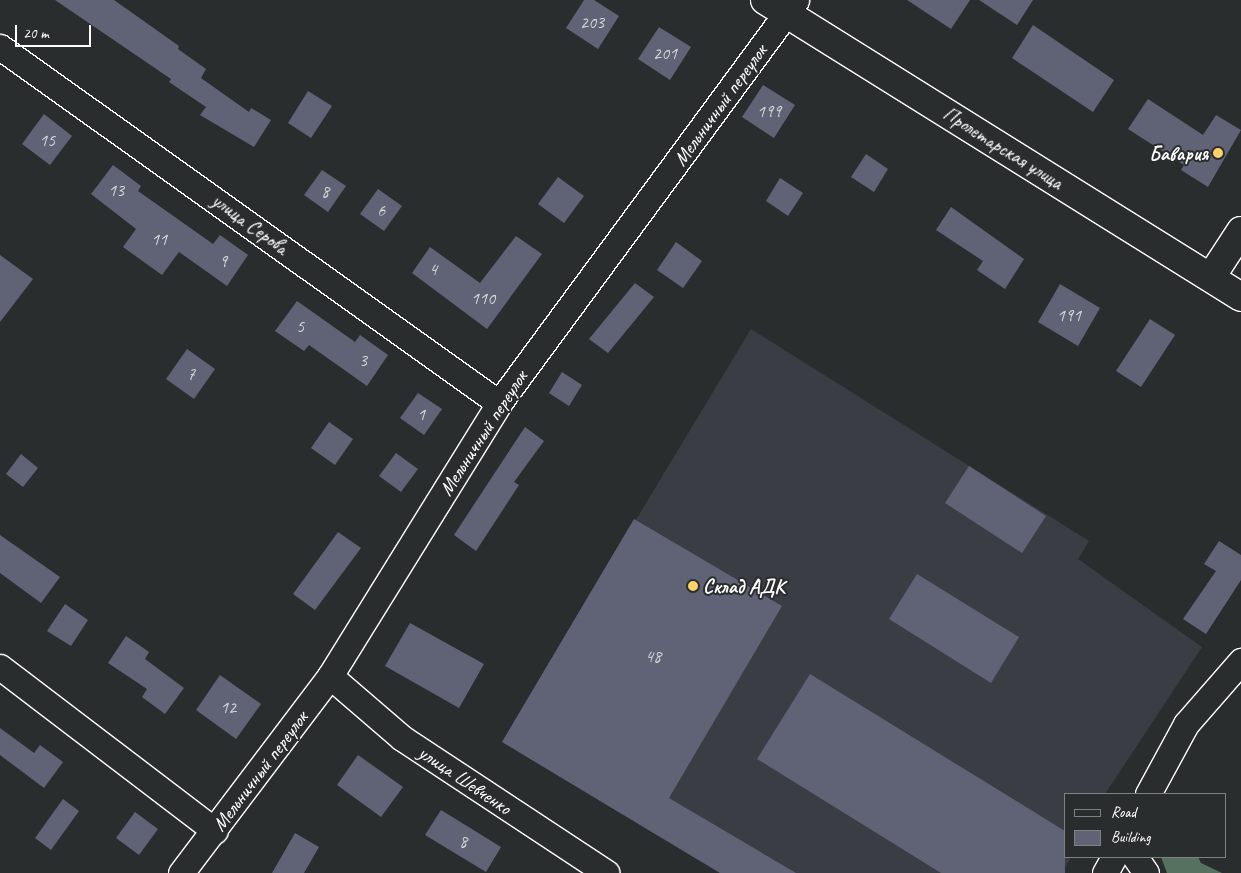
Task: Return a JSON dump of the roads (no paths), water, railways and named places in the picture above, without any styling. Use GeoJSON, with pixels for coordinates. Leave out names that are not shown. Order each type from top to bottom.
{"type":"FeatureCollection","features":[{"type":"Feature","properties":{"kind":"main road","name":"Пролетарская улица"},"geometry":{"type":"LineString","coordinates":[[783,5],[1241,297]]}},
{"type":"Feature","properties":{"kind":"main road"},"geometry":{"type":"LineString","coordinates":[[1211,277],[1241,231]]}},
{"type":"Feature","properties":{"kind":"street","name":"Мельничный переулок"},"geometry":{"type":"LineString","coordinates":[[180,873],[215,831],[330,676],[499,403],[783,5]]}},
{"type":"Feature","properties":{"kind":"street","name":"улица Серова"},"geometry":{"type":"LineString","coordinates":[[0,47],[499,403]]}},
{"type":"Feature","properties":{"kind":"street"},"geometry":{"type":"LineString","coordinates":[[1149,793],[1186,724],[1241,661]]}},
{"type":"Feature","properties":{"kind":"street"},"geometry":{"type":"LineString","coordinates":[[0,667],[215,831]]}},
{"type":"Feature","properties":{"kind":"street","name":"улица Шевченко"},"geometry":{"type":"LineString","coordinates":[[330,676],[402,738],[607,873]]}},
{"type":"Feature","properties":{"kind":"street"},"geometry":{"type":"LineString","coordinates":[[1105,873],[1113,858]]}},
{"type":"Feature","properties":{"kind":"street"},"geometry":{"type":"LineString","coordinates":[[1135,858],[1146,873]]}},
{"type":"Feature","properties":{"kind":"place","name":"Бавария"},"geometry":{"type":"Point","coordinates":[1218,153]}},
{"type":"Feature","properties":{"kind":"place","name":"Склад АДК"},"geometry":{"type":"Point","coordinates":[693,586]}}]}
